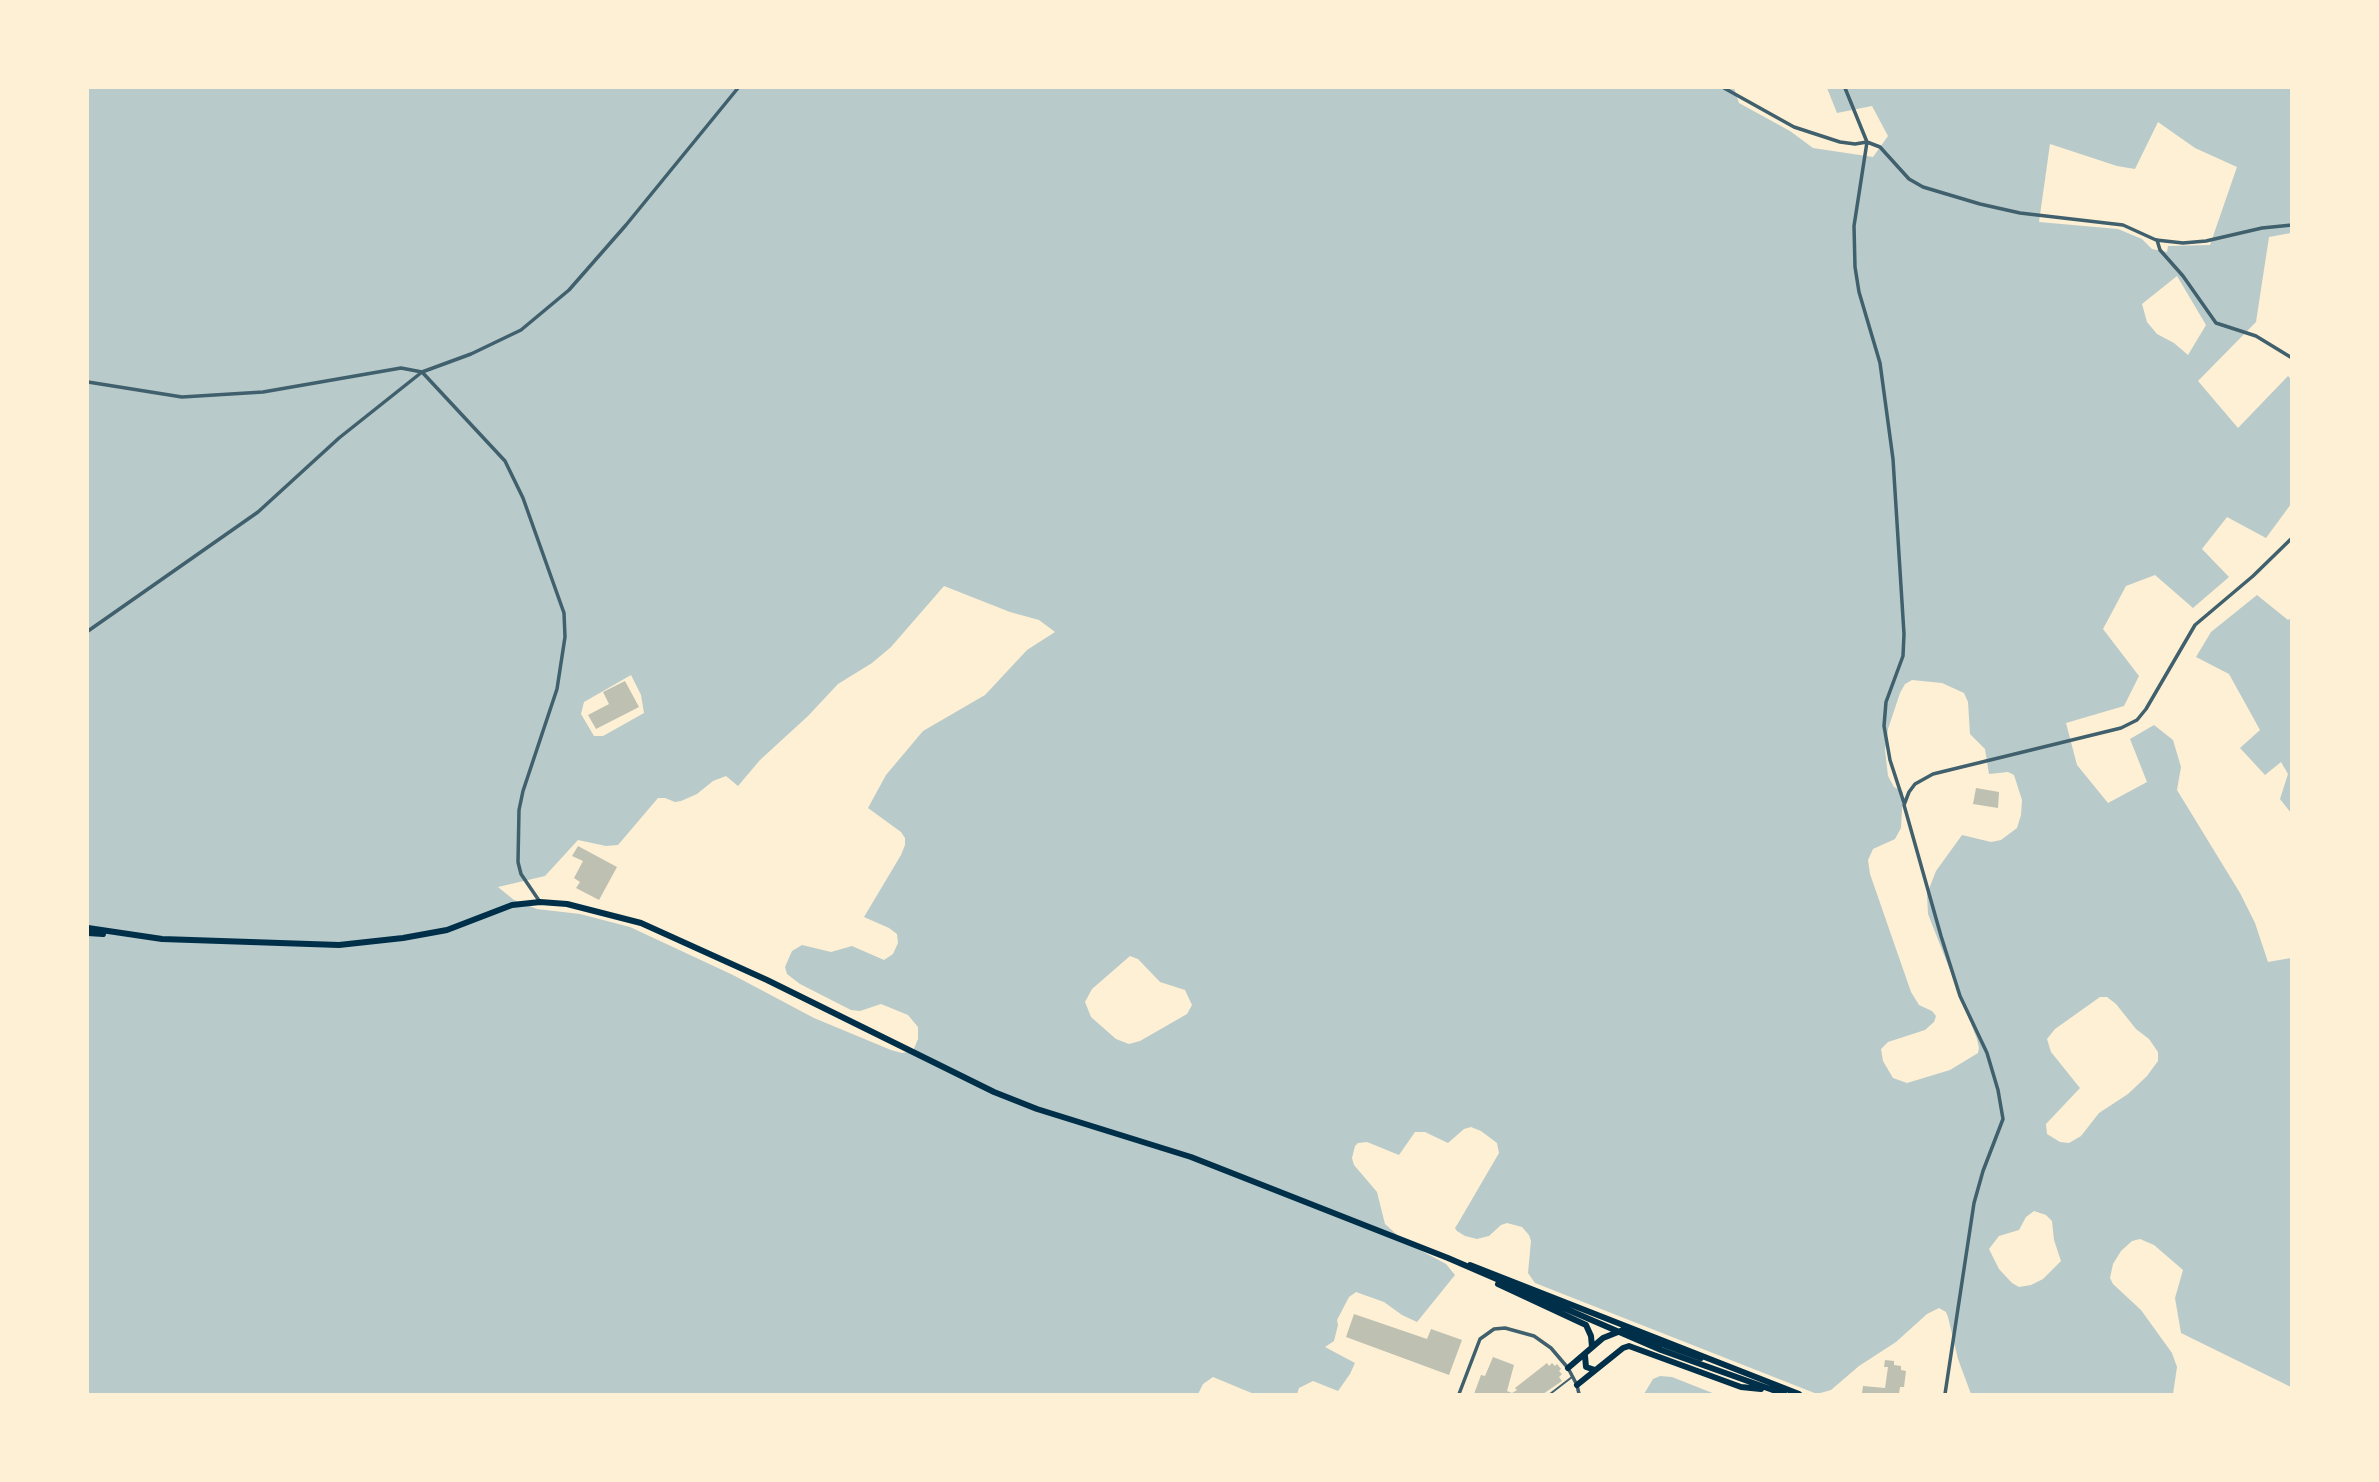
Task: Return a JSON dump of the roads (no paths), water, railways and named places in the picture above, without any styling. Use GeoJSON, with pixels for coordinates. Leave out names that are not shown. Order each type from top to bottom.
{"type":"FeatureCollection","features":[{"type":"Feature","properties":{"kind":"main road"},"geometry":{"type":"LineString","coordinates":[[89,929],[147,937],[339,945],[447,930],[512,905],[540,902],[567,904],[641,923],[767,980],[993,1093],[1191,1157],[1799,1395]]}},
{"type":"Feature","properties":{"kind":"main road"},"geometry":{"type":"LineString","coordinates":[[1448,1258],[1509,1290],[1586,1325],[1592,1347]]}},
{"type":"Feature","properties":{"kind":"main road"},"geometry":{"type":"LineString","coordinates":[[1481,1274],[1661,1350],[1784,1395]]}},
{"type":"Feature","properties":{"kind":"main road"},"geometry":{"type":"LineString","coordinates":[[1568,1368],[1592,1347],[1623,1330],[1689,1356],[1716,1362]]}},
{"type":"Feature","properties":{"kind":"main road"},"geometry":{"type":"LineString","coordinates":[[1577,1385],[1629,1346],[1741,1387],[1769,1389]]}},
{"type":"Feature","properties":{"kind":"main road"},"geometry":{"type":"LineString","coordinates":[[1585,1354],[1584,1365],[1595,1370]]}},
{"type":"Feature","properties":{"kind":"street"},"geometry":{"type":"LineString","coordinates":[[88,631],[258,512],[339,438],[422,372],[471,354],[521,330],[569,290],[635,215],[738,88]]}},
{"type":"Feature","properties":{"kind":"street"},"geometry":{"type":"LineString","coordinates":[[1724,88],[1794,127],[1840,142],[1867,142],[1880,147],[1909,178],[1923,187],[1980,204],[2020,213],[2105,221],[2123,225],[2156,240],[2183,243],[2291,225]]}},
{"type":"Feature","properties":{"kind":"street"},"geometry":{"type":"LineString","coordinates":[[1844,88],[1867,142],[1854,226],[1855,267],[1859,292],[1880,363],[1893,459],[1904,634],[1903,656],[1886,702],[1884,726],[1890,760],[1960,996],[1987,1054],[2003,1119],[1974,1203],[1945,1395]]}},
{"type":"Feature","properties":{"kind":"street"},"geometry":{"type":"LineString","coordinates":[[2156,240],[2160,250],[2183,276],[2216,323],[2256,336],[2291,358]]}},
{"type":"Feature","properties":{"kind":"street"},"geometry":{"type":"LineString","coordinates":[[88,382],[182,397],[263,392],[401,369],[422,372],[505,461],[523,498],[564,613],[565,637],[558,689],[523,790],[519,810],[518,862],[521,874],[540,902]]}},
{"type":"Feature","properties":{"kind":"street"},"geometry":{"type":"LineString","coordinates":[[1905,805],[1915,784],[1933,774],[2121,728],[2137,720],[2195,625],[2253,576],[2291,538]]}},
{"type":"Feature","properties":{"kind":"street"},"geometry":{"type":"LineString","coordinates":[[1459,1395],[1476,1346],[1483,1336],[1494,1329],[1506,1328],[1534,1336],[1551,1348],[1568,1368],[1579,1395]]}},
{"type":"Feature","properties":{"kind":"lane"},"geometry":{"type":"LineString","coordinates":[[1550,1395],[1573,1377]]}}]}
